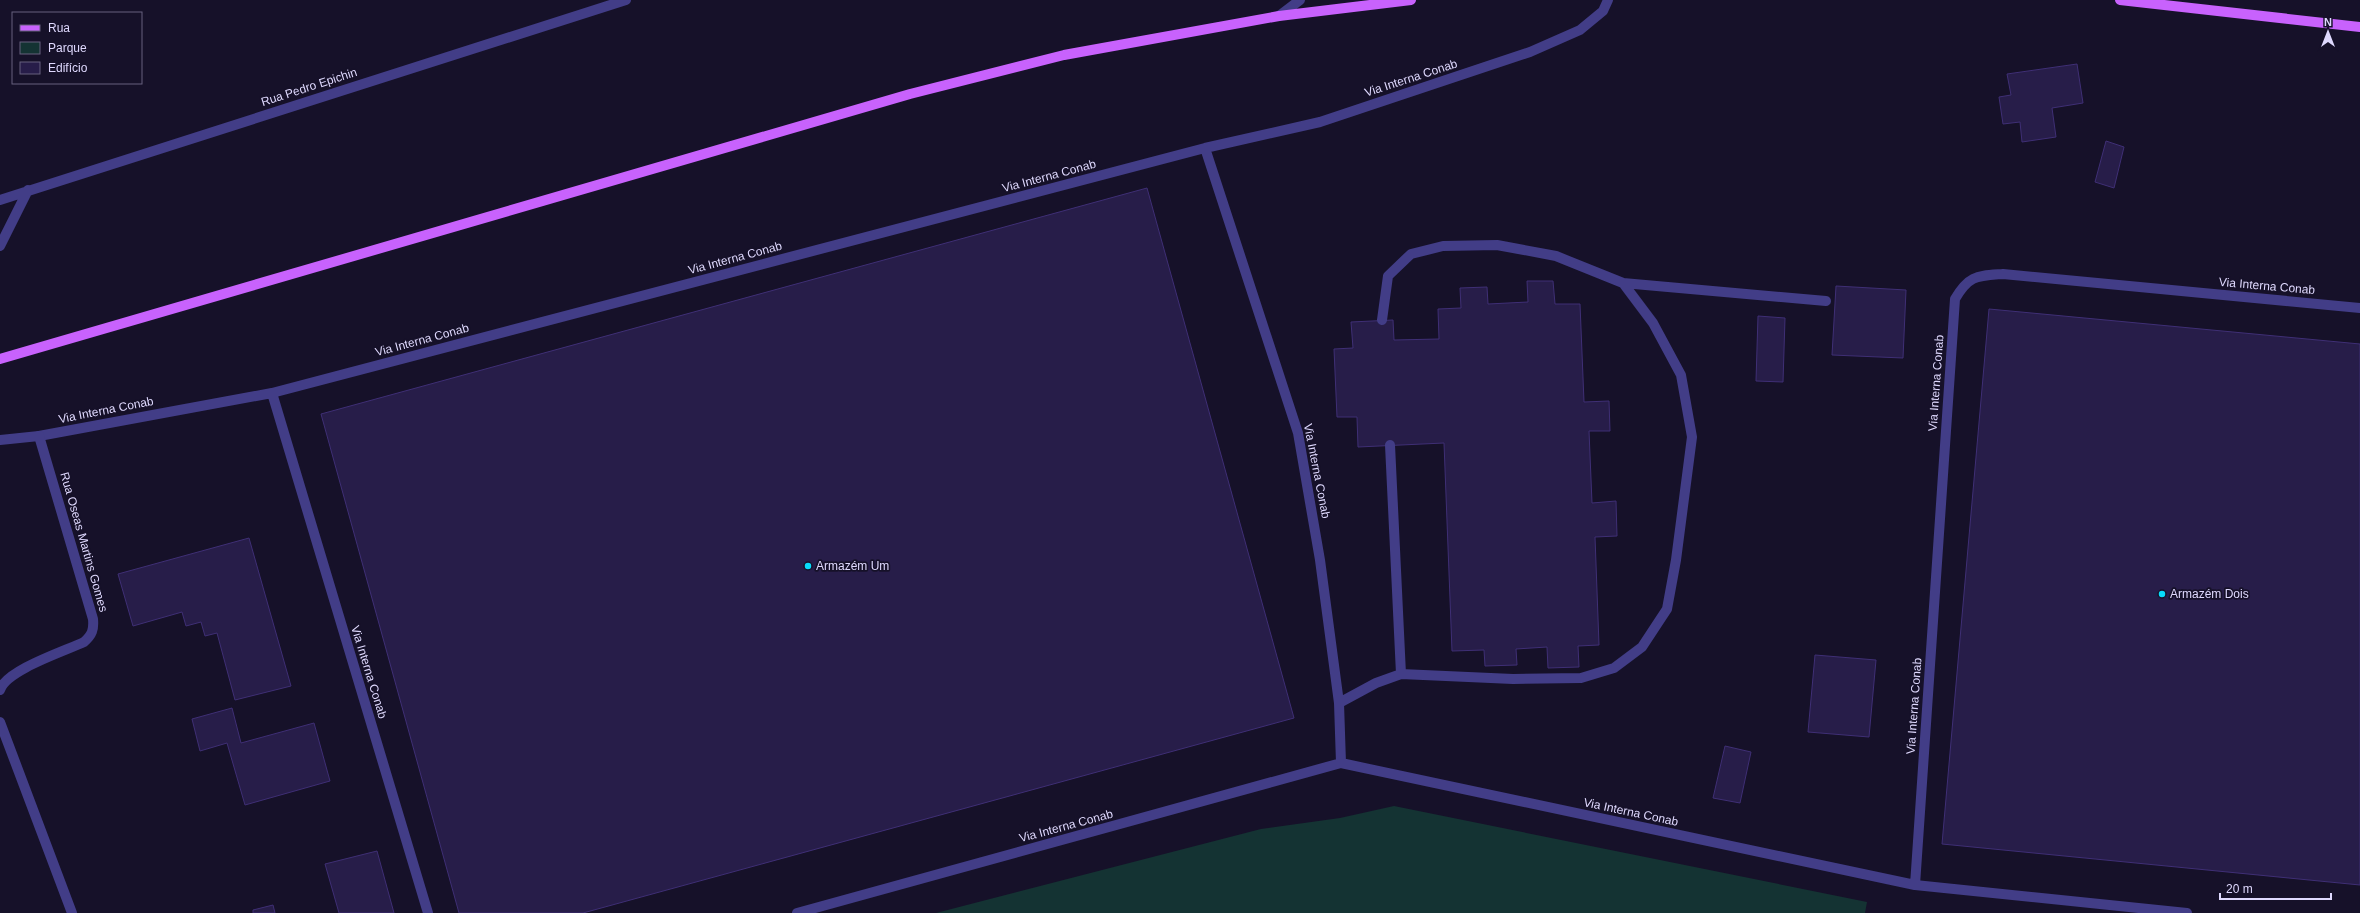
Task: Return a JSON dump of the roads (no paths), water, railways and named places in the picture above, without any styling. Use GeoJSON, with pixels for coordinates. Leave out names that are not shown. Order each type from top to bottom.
{"type":"FeatureCollection","features":[{"type":"Feature","properties":{"kind":"main road"},"geometry":{"type":"LineString","coordinates":[[0,360],[910,94],[1064,55],[1279,16],[1411,0]]}},
{"type":"Feature","properties":{"kind":"main road"},"geometry":{"type":"LineString","coordinates":[[2120,0],[2360,27]]}},
{"type":"Feature","properties":{"kind":"street","name":"Rua Pedro Epichin"},"geometry":{"type":"LineString","coordinates":[[0,200],[626,0]]}},
{"type":"Feature","properties":{"kind":"street"},"geometry":{"type":"LineString","coordinates":[[1279,16],[1300,0]]}},
{"type":"Feature","properties":{"kind":"street","name":"Via Interna Conab"},"geometry":{"type":"LineString","coordinates":[[39,436],[272,393],[1205,148],[1320,122],[1530,52],[1580,30],[1603,11],[1608,0]]}},
{"type":"Feature","properties":{"kind":"street","name":"Via Interna Conab"},"geometry":{"type":"LineString","coordinates":[[1205,148],[1298,432],[1320,560],[1338,703],[1341,764]]}},
{"type":"Feature","properties":{"kind":"street"},"geometry":{"type":"LineString","coordinates":[[0,246],[28,190]]}},
{"type":"Feature","properties":{"kind":"street"},"geometry":{"type":"LineString","coordinates":[[1382,320],[1388,276],[1411,254],[1443,246],[1497,245],[1556,256],[1623,283],[1826,301]]}},
{"type":"Feature","properties":{"kind":"street","name":"Via Interna Conab"},"geometry":{"type":"LineString","coordinates":[[1915,885],[1955,299],[1963,284],[1976,276],[2003,274],[2360,308]]}},
{"type":"Feature","properties":{"kind":"street"},"geometry":{"type":"LineString","coordinates":[[1338,703],[1376,683],[1401,674],[1513,679],[1581,678],[1614,668],[1642,647],[1667,609],[1676,560],[1692,437],[1681,375],[1653,323],[1623,283]]}},
{"type":"Feature","properties":{"kind":"street","name":"Via Interna Conab"},"geometry":{"type":"LineString","coordinates":[[272,393],[428,913]]}},
{"type":"Feature","properties":{"kind":"street"},"geometry":{"type":"LineString","coordinates":[[0,440],[39,436]]}},
{"type":"Feature","properties":{"kind":"street","name":"Rua Oseas Martins Gomes"},"geometry":{"type":"LineString","coordinates":[[0,690],[1,686],[14,674],[84,642],[90,636],[94,628],[93,619],[39,436]]}},
{"type":"Feature","properties":{"kind":"street"},"geometry":{"type":"LineString","coordinates":[[1390,445],[1401,674]]}},
{"type":"Feature","properties":{"kind":"street"},"geometry":{"type":"LineString","coordinates":[[0,722],[72,913]]}},
{"type":"Feature","properties":{"kind":"street","name":"Via Interna Conab"},"geometry":{"type":"LineString","coordinates":[[797,913],[1341,764],[1915,885],[2188,913]]}},
{"type":"Feature","properties":{"kind":"place","name":"Armazém Um"},"geometry":{"type":"Point","coordinates":[808,566]}},
{"type":"Feature","properties":{"kind":"place","name":"Armazém Dois"},"geometry":{"type":"Point","coordinates":[2162,594]}}]}
